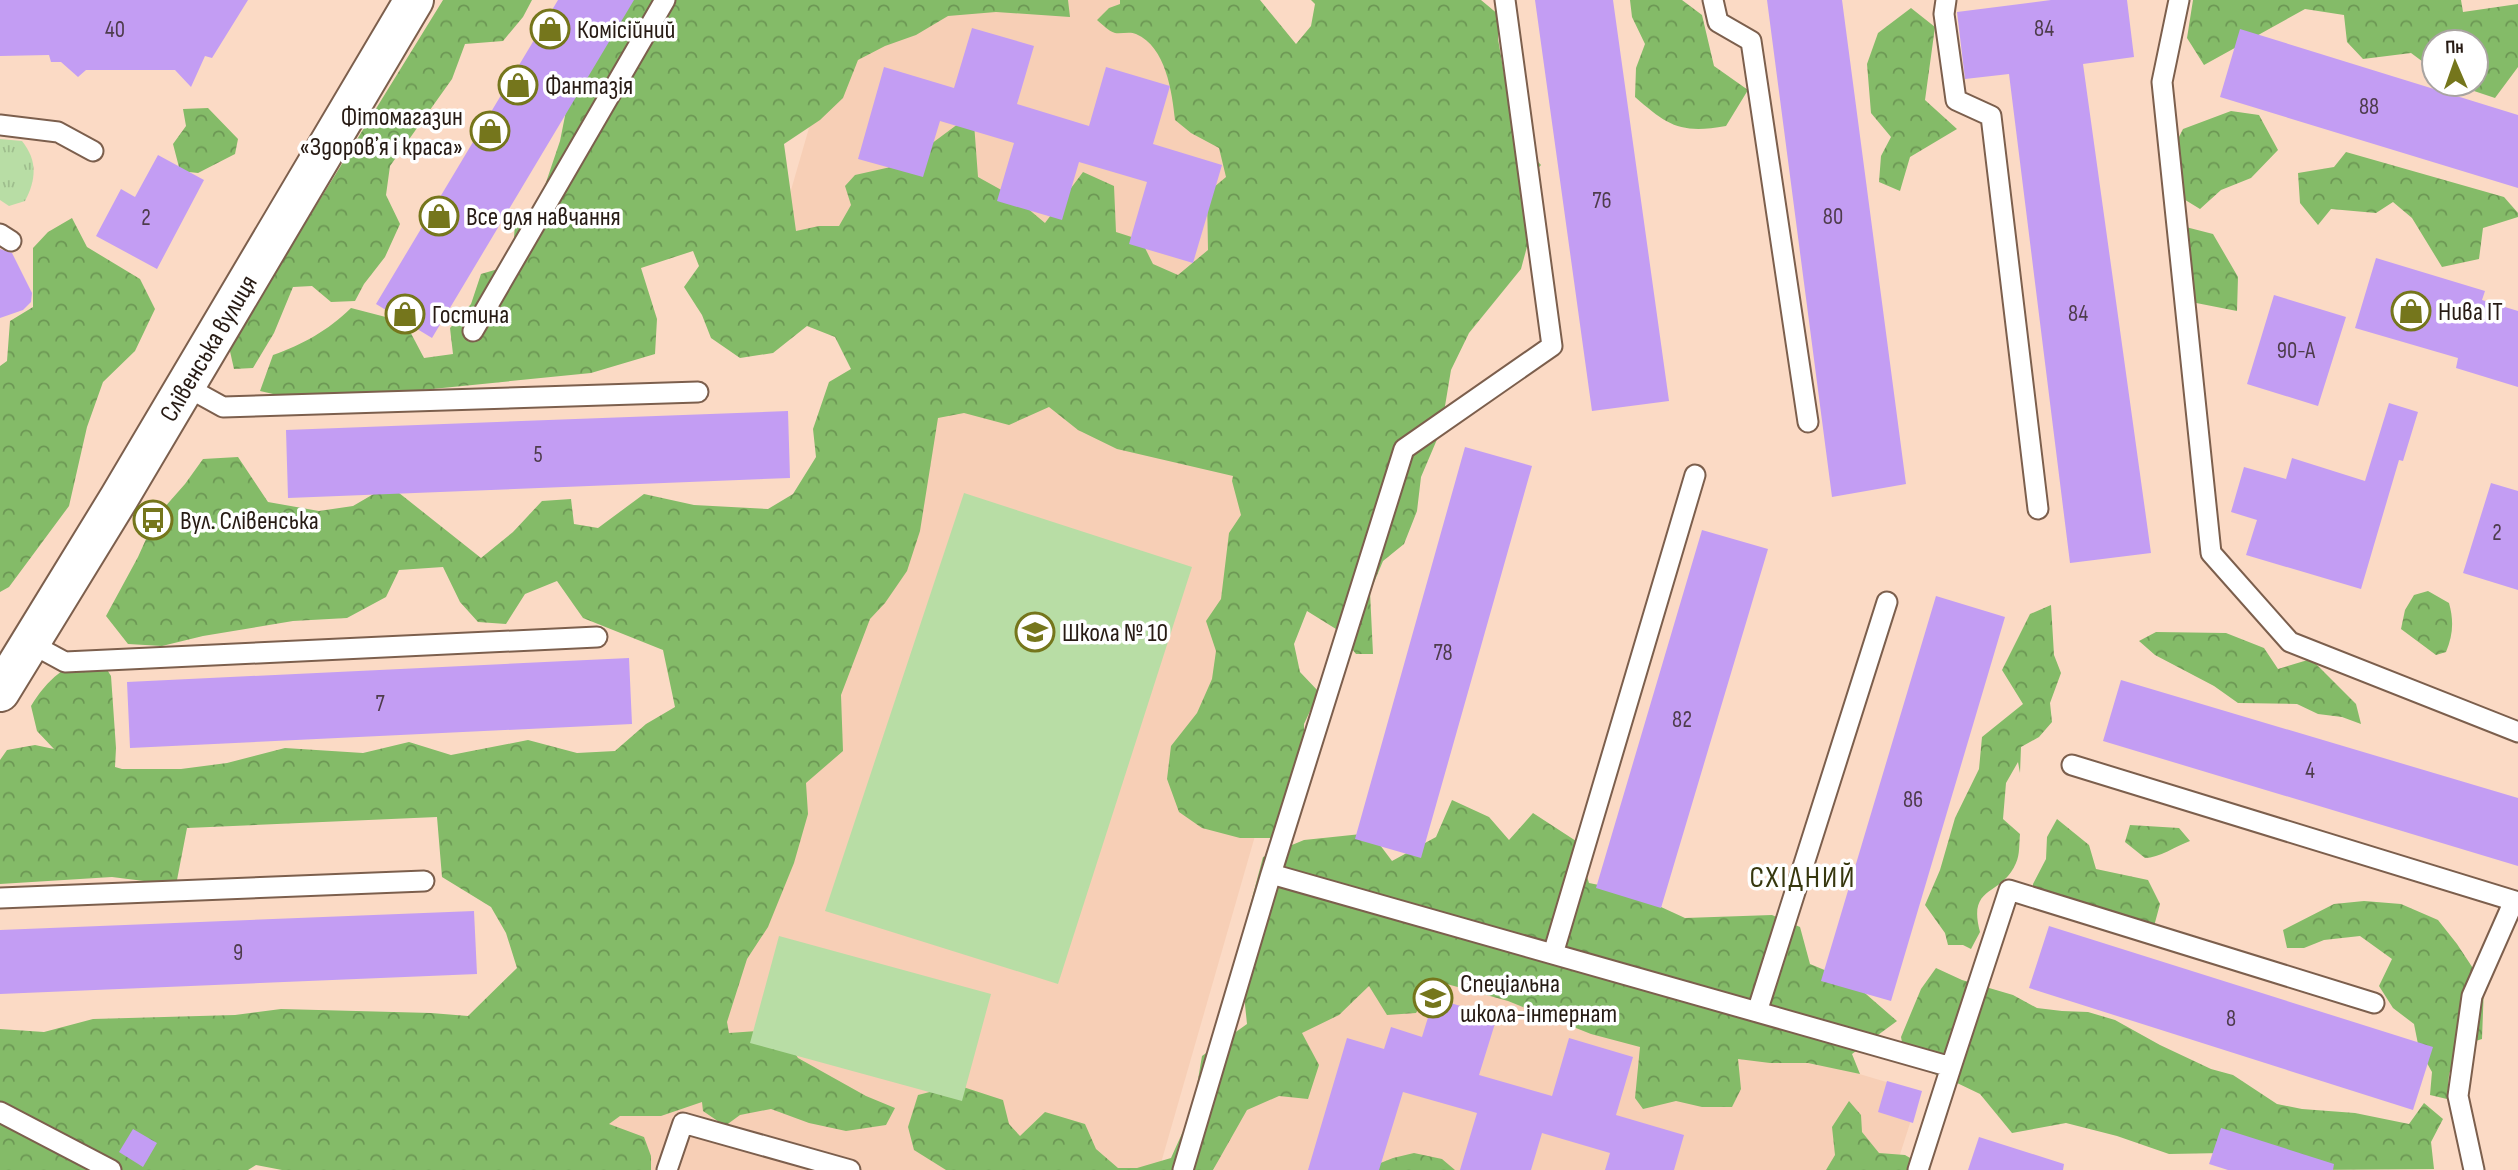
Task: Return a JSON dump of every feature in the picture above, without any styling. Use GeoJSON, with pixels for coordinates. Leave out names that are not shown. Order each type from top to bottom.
{"type":"FeatureCollection","features":[{"type":"Feature","properties":{"kind":"main road","name":"Слівенська вулиця"},"geometry":{"type":"LineString","coordinates":[[0,692],[414,0]]}},
{"type":"Feature","properties":{"kind":"lane"},"geometry":{"type":"LineString","coordinates":[[473,331],[665,0]]}},
{"type":"Feature","properties":{"kind":"lane"},"geometry":{"type":"LineString","coordinates":[[1182,1170],[1404,449],[1552,346],[1505,0]]}},
{"type":"Feature","properties":{"kind":"lane"},"geometry":{"type":"LineString","coordinates":[[1713,0],[1718,22],[1751,41],[1808,422]]}},
{"type":"Feature","properties":{"kind":"lane"},"geometry":{"type":"LineString","coordinates":[[1947,0],[1944,14],[1956,100],[1991,116],[2038,509]]}},
{"type":"Feature","properties":{"kind":"lane"},"geometry":{"type":"LineString","coordinates":[[2179,0],[2162,82],[2211,553],[2290,642],[2518,732]]}},
{"type":"Feature","properties":{"kind":"lane"},"geometry":{"type":"LineString","coordinates":[[0,125],[58,132],[93,151]]}},
{"type":"Feature","properties":{"kind":"lane"},"geometry":{"type":"LineString","coordinates":[[185,386],[223,407],[698,392]]}},
{"type":"Feature","properties":{"kind":"lane"},"geometry":{"type":"LineString","coordinates":[[1553,954],[1695,475]]}},
{"type":"Feature","properties":{"kind":"lane"},"geometry":{"type":"LineString","coordinates":[[1757,1012],[1887,602]]}},
{"type":"Feature","properties":{"kind":"lane"},"geometry":{"type":"LineString","coordinates":[[30,643],[65,662],[597,637]]}},
{"type":"Feature","properties":{"kind":"lane"},"geometry":{"type":"LineString","coordinates":[[2072,765],[2516,902],[2472,996],[2458,1096],[2474,1170]]}},
{"type":"Feature","properties":{"kind":"lane"},"geometry":{"type":"LineString","coordinates":[[1271,874],[1951,1067]]}},
{"type":"Feature","properties":{"kind":"lane"},"geometry":{"type":"LineString","coordinates":[[0,898],[424,881]]}},
{"type":"Feature","properties":{"kind":"lane"},"geometry":{"type":"LineString","coordinates":[[1919,1170],[2009,890],[2374,1003]]}},
{"type":"Feature","properties":{"kind":"lane"},"geometry":{"type":"LineString","coordinates":[[0,1112],[111,1170]]}},
{"type":"Feature","properties":{"kind":"lane"},"geometry":{"type":"LineString","coordinates":[[667,1170],[683,1123],[850,1170]]}},
{"type":"Feature","properties":{"kind":"shaded area"},"geometry":{"type":"Polygon","coordinates":[[[846,0],[1125,0],[1343,63],[1251,379],[776,242],[846,0]]]}},
{"type":"Feature","properties":{"kind":"shaded area","name":"Школа № 10"},"geometry":{"type":"Polygon","coordinates":[[[915,355],[1306,468],[1261,815],[1159,1170],[458,1170],[915,355]]]}},
{"type":"Feature","properties":{"kind":"shaded area","name":"Спеціальна школа-інтернат"},"geometry":{"type":"Polygon","coordinates":[[[1289,904],[1920,1092],[1895,1170],[1214,1170],[1289,904]]]}},
{"type":"Feature","properties":{"kind":"green space"},"geometry":{"type":"Polygon","coordinates":[[[443,0],[532,0],[523,17],[503,41],[465,44],[452,79],[390,166],[386,195],[400,224],[385,257],[364,284],[355,301],[331,302],[312,286],[293,287],[274,333],[253,368],[234,369],[229,347],[443,0]]]}},
{"type":"Feature","properties":{"kind":"green space"},"geometry":{"type":"Polygon","coordinates":[[[626,0],[1068,0],[1070,17],[996,12],[948,16],[916,35],[885,46],[858,60],[843,98],[820,120],[784,144],[796,231],[819,226],[839,226],[851,205],[845,186],[855,175],[904,164],[962,121],[974,123],[978,177],[1014,197],[1045,223],[1083,172],[1114,186],[1116,232],[1141,240],[1153,264],[1178,275],[1208,250],[1207,193],[1226,177],[1219,148],[1191,133],[1175,120],[1166,71],[1161,60],[1146,40],[1134,33],[1112,32],[1097,20],[1109,8],[1120,4],[1120,0],[1260,0],[1296,44],[1311,26],[1315,4],[1311,0],[1481,0],[1499,15],[1498,39],[1515,137],[1541,165],[1525,183],[1528,243],[1521,269],[1469,333],[1451,370],[1441,430],[1421,477],[1417,511],[1404,544],[1383,561],[1370,592],[1373,654],[1356,654],[1336,629],[1307,611],[1294,644],[1300,672],[1319,692],[1304,724],[1304,798],[1278,838],[1240,838],[1202,828],[1179,812],[1167,779],[1171,746],[1197,713],[1212,679],[1216,651],[1206,621],[1221,599],[1229,533],[1241,515],[1233,476],[1117,449],[1078,430],[1049,407],[1009,425],[964,413],[938,418],[920,531],[907,571],[885,603],[870,619],[841,695],[843,751],[806,783],[808,814],[794,863],[768,927],[747,959],[727,1022],[729,1033],[757,1031],[789,1044],[798,1058],[866,1096],[895,1108],[886,1125],[846,1131],[809,1123],[771,1109],[740,1115],[725,1126],[703,1111],[702,1102],[661,1116],[620,1116],[609,1124],[644,1137],[651,1156],[651,1170],[282,1170],[256,1165],[248,1170],[0,1170],[0,1029],[44,1032],[93,1019],[235,1015],[281,1009],[468,1016],[517,968],[506,933],[491,907],[442,877],[437,817],[187,828],[177,880],[160,883],[112,877],[0,884],[0,760],[7,750],[35,745],[54,749],[37,731],[31,706],[51,680],[66,668],[95,651],[111,676],[115,767],[122,769],[181,769],[227,763],[285,748],[363,753],[409,742],[451,755],[528,740],[577,753],[615,751],[646,724],[675,707],[663,650],[583,618],[557,581],[525,594],[506,624],[478,622],[460,602],[443,567],[399,570],[386,597],[347,618],[293,621],[203,636],[162,646],[128,644],[106,616],[156,517],[203,459],[238,457],[268,502],[319,511],[353,506],[389,485],[481,558],[513,532],[542,501],[571,499],[574,524],[598,528],[644,494],[694,505],[768,509],[793,494],[816,457],[813,429],[829,382],[851,369],[835,337],[807,326],[773,353],[740,358],[711,338],[702,315],[684,287],[699,266],[693,251],[641,268],[657,319],[655,354],[591,373],[352,397],[295,399],[260,391],[273,355],[315,336],[351,308],[405,322],[424,358],[453,354],[450,328],[471,304],[481,274],[512,265],[515,224],[539,203],[560,141],[572,81],[626,0]]]}},
{"type":"Feature","properties":{"kind":"green space"},"geometry":{"type":"Polygon","coordinates":[[[1630,0],[1682,0],[1702,15],[1714,66],[1748,90],[1726,126],[1697,129],[1676,125],[1657,115],[1635,97],[1636,68],[1645,44],[1632,17],[1630,0]]]}},
{"type":"Feature","properties":{"kind":"green space"},"geometry":{"type":"Polygon","coordinates":[[[2193,0],[2461,0],[2463,12],[2518,4],[2518,67],[2495,98],[2490,96],[2490,28],[2420,28],[2420,60],[2411,53],[2363,59],[2347,42],[2344,15],[2305,9],[2204,65],[2187,38],[2193,0]]]}},
{"type":"Feature","properties":{"kind":"green space"},"geometry":{"type":"Polygon","coordinates":[[[1911,8],[1935,27],[1925,100],[1957,129],[1910,157],[1900,191],[1879,182],[1881,156],[1891,137],[1871,113],[1867,64],[1878,33],[1911,8]]]}},
{"type":"Feature","properties":{"kind":"green space"},"geometry":{"type":"Polygon","coordinates":[[[208,108],[238,139],[235,154],[198,173],[180,171],[173,144],[186,126],[183,109],[208,108]]]}},
{"type":"Feature","properties":{"kind":"green space"},"geometry":{"type":"Polygon","coordinates":[[[2231,111],[2259,115],[2278,150],[2251,178],[2221,190],[2200,209],[2169,190],[2166,163],[2183,129],[2231,111]]]}},
{"type":"Feature","properties":{"kind":"green space"},"geometry":{"type":"Polygon","coordinates":[[[0,139],[22,141],[33,163],[33,178],[25,201],[9,206],[0,200],[0,139]]]}},
{"type":"Feature","properties":{"kind":"green space"},"geometry":{"type":"Polygon","coordinates":[[[2346,152],[2504,197],[2518,213],[2518,217],[2483,228],[2479,259],[2442,267],[2412,218],[2393,202],[2376,213],[2331,209],[2318,225],[2300,203],[2298,173],[2334,167],[2346,152]]]}},
{"type":"Feature","properties":{"kind":"green space"},"geometry":{"type":"Polygon","coordinates":[[[72,218],[87,247],[140,279],[155,309],[135,351],[103,382],[87,427],[69,506],[9,587],[0,592],[0,366],[7,361],[10,321],[33,307],[33,248],[48,232],[72,218]]]}},
{"type":"Feature","properties":{"kind":"green space"},"geometry":{"type":"Polygon","coordinates":[[[2178,225],[2213,234],[2238,277],[2237,311],[2181,300],[2168,239],[2178,225]]]}},
{"type":"Feature","properties":{"kind":"green space"},"geometry":{"type":"Polygon","coordinates":[[[964,493],[1192,567],[1058,984],[825,911],[964,493]]]}},
{"type":"Feature","properties":{"kind":"green space"},"geometry":{"type":"Polygon","coordinates":[[[2428,591],[2449,603],[2452,616],[2446,652],[2436,655],[2401,629],[2405,610],[2414,595],[2428,591]]]}},
{"type":"Feature","properties":{"kind":"green space"},"geometry":{"type":"Polygon","coordinates":[[[2051,605],[2054,655],[2061,673],[2050,703],[2052,722],[2039,737],[2021,747],[2020,773],[2018,762],[2006,783],[2003,819],[2020,834],[2017,860],[2010,874],[1982,898],[1977,917],[1980,932],[1971,949],[1963,945],[1948,945],[1945,933],[1925,905],[1940,870],[1955,818],[1979,769],[1982,737],[2023,704],[2002,670],[2030,614],[2051,605]]]}},
{"type":"Feature","properties":{"kind":"green space"},"geometry":{"type":"Polygon","coordinates":[[[2156,632],[2226,633],[2264,648],[2278,669],[2311,659],[2356,704],[2361,724],[2342,717],[2318,714],[2297,704],[2238,703],[2214,686],[2155,655],[2139,641],[2156,632]]]}},
{"type":"Feature","properties":{"kind":"green space"},"geometry":{"type":"Polygon","coordinates":[[[1452,800],[1489,817],[1509,840],[1533,813],[1576,841],[1589,883],[1624,890],[1685,918],[1772,915],[1800,927],[1810,964],[1851,981],[1897,1021],[1852,1054],[1860,1074],[1808,1063],[1770,1063],[1738,1059],[1741,1089],[1732,1107],[1702,1107],[1676,1101],[1643,1109],[1635,1098],[1640,1047],[1591,1034],[1508,1001],[1436,981],[1416,1013],[1387,1015],[1369,986],[1339,1015],[1302,1033],[1319,1065],[1308,1099],[1279,1096],[1247,1110],[1213,1170],[946,1170],[914,1150],[908,1127],[918,1095],[957,1085],[1003,1100],[1009,1124],[1020,1136],[1045,1112],[1085,1124],[1096,1149],[1118,1168],[1137,1168],[1171,1158],[1193,1109],[1202,1056],[1247,1024],[1239,947],[1263,857],[1304,840],[1371,833],[1392,861],[1436,837],[1452,800]]]}},
{"type":"Feature","properties":{"kind":"green space"},"geometry":{"type":"Polygon","coordinates":[[[2057,819],[2089,845],[2096,869],[2148,880],[2160,904],[2153,930],[2032,901],[2033,884],[2046,859],[2047,837],[2057,819]]]}},
{"type":"Feature","properties":{"kind":"green space"},"geometry":{"type":"Polygon","coordinates":[[[2130,825],[2179,828],[2190,841],[2162,854],[2145,858],[2125,842],[2130,825]]]}},
{"type":"Feature","properties":{"kind":"green space"},"geometry":{"type":"Polygon","coordinates":[[[2364,901],[2401,904],[2438,920],[2484,985],[2482,1039],[2457,1047],[2449,1075],[2447,1099],[2430,1095],[2432,1072],[2419,1049],[2414,1024],[2393,1008],[2379,986],[2392,959],[2360,936],[2324,940],[2304,948],[2287,948],[2283,930],[2334,904],[2364,901]]]}},
{"type":"Feature","properties":{"kind":"green space"},"geometry":{"type":"Polygon","coordinates":[[[779,936],[991,994],[962,1101],[750,1043],[779,936]]]}},
{"type":"Feature","properties":{"kind":"green space"},"geometry":{"type":"Polygon","coordinates":[[[1936,968],[1962,980],[2013,995],[2037,1008],[2088,1012],[2115,1020],[2211,1069],[2233,1075],[2277,1104],[2302,1109],[2355,1113],[2409,1124],[2424,1103],[2443,1119],[2431,1142],[2434,1169],[2307,1170],[2223,1153],[2169,1154],[2117,1136],[2066,1123],[2012,1133],[1980,1094],[1906,1063],[1901,1037],[1921,989],[1936,968]]]}},
{"type":"Feature","properties":{"kind":"green space"},"geometry":{"type":"Polygon","coordinates":[[[1849,1101],[1861,1115],[1862,1132],[1879,1153],[1905,1155],[1931,1170],[1826,1170],[1835,1155],[1832,1127],[1849,1101]]]}},
{"type":"Feature","properties":{"kind":"green space"},"geometry":{"type":"Polygon","coordinates":[[[1414,1153],[1442,1159],[1455,1170],[1363,1170],[1393,1158],[1414,1153]]]}},
{"type":"Feature","properties":{"kind":"building"},"geometry":{"type":"Polygon","coordinates":[[[0,0],[248,0],[212,58],[205,56],[191,87],[175,70],[86,70],[78,77],[61,62],[51,62],[49,55],[0,56],[0,0]]]}},
{"type":"Feature","properties":{"kind":"building"},"geometry":{"type":"Polygon","coordinates":[[[558,0],[634,0],[432,338],[376,304],[558,0]]]}},
{"type":"Feature","properties":{"kind":"building"},"geometry":{"type":"Polygon","coordinates":[[[1535,0],[1613,0],[1669,401],[1592,411],[1535,0]]]}},
{"type":"Feature","properties":{"kind":"building"},"geometry":{"type":"Polygon","coordinates":[[[1767,0],[1842,0],[1906,484],[1832,497],[1767,0]]]}},
{"type":"Feature","properties":{"kind":"building"},"geometry":{"type":"Polygon","coordinates":[[[2051,0],[2127,0],[2134,57],[2083,64],[2151,553],[2070,563],[2009,74],[1965,79],[1957,12],[2051,0]]]}},
{"type":"Feature","properties":{"kind":"building"},"geometry":{"type":"Polygon","coordinates":[[[972,28],[1034,46],[1017,104],[1089,126],[1106,67],[1170,86],[1153,144],[1222,165],[1193,263],[1129,244],[1147,182],[1079,162],[1062,220],[997,201],[1014,143],[940,121],[923,177],[858,159],[884,67],[954,88],[972,28]]]}},
{"type":"Feature","properties":{"kind":"building"},"geometry":{"type":"Polygon","coordinates":[[[2240,29],[2420,85],[2420,98],[2463,98],[2518,115],[2518,188],[2220,97],[2240,29]]]}},
{"type":"Feature","properties":{"kind":"building"},"geometry":{"type":"Polygon","coordinates":[[[158,155],[204,180],[157,269],[96,236],[121,189],[135,197],[158,155]]]}},
{"type":"Feature","properties":{"kind":"building"},"geometry":{"type":"Polygon","coordinates":[[[0,249],[12,253],[32,293],[31,302],[23,310],[0,318],[0,249]]]}},
{"type":"Feature","properties":{"kind":"building"},"geometry":{"type":"Polygon","coordinates":[[[2376,258],[2485,291],[2482,300],[2518,311],[2518,387],[2456,368],[2458,358],[2355,328],[2376,258]]]}},
{"type":"Feature","properties":{"kind":"building"},"geometry":{"type":"Polygon","coordinates":[[[2274,295],[2346,317],[2318,406],[2247,384],[2274,295]]]}},
{"type":"Feature","properties":{"kind":"building"},"geometry":{"type":"Polygon","coordinates":[[[2389,403],[2418,412],[2403,461],[2399,460],[2361,589],[2246,555],[2257,520],[2231,512],[2244,467],[2286,479],[2292,458],[2365,481],[2389,403]]]}},
{"type":"Feature","properties":{"kind":"building"},"geometry":{"type":"Polygon","coordinates":[[[788,411],[790,478],[288,498],[286,430],[788,411]]]}},
{"type":"Feature","properties":{"kind":"building"},"geometry":{"type":"Polygon","coordinates":[[[1465,447],[1532,466],[1421,858],[1355,839],[1465,447]]]}},
{"type":"Feature","properties":{"kind":"building"},"geometry":{"type":"Polygon","coordinates":[[[2491,483],[2518,491],[2518,590],[2463,573],[2491,483]]]}},
{"type":"Feature","properties":{"kind":"building"},"geometry":{"type":"Polygon","coordinates":[[[1702,530],[1768,549],[1661,908],[1596,888],[1702,530]]]}},
{"type":"Feature","properties":{"kind":"building"},"geometry":{"type":"Polygon","coordinates":[[[1936,596],[2005,617],[1891,1001],[1821,981],[1936,596]]]}},
{"type":"Feature","properties":{"kind":"building"},"geometry":{"type":"Polygon","coordinates":[[[629,658],[632,724],[130,748],[127,682],[629,658]]]}},
{"type":"Feature","properties":{"kind":"building"},"geometry":{"type":"Polygon","coordinates":[[[2121,680],[2518,798],[2518,866],[2103,741],[2121,680]]]}},
{"type":"Feature","properties":{"kind":"building"},"geometry":{"type":"Polygon","coordinates":[[[474,911],[477,974],[0,994],[0,930],[474,911]]]}},
{"type":"Feature","properties":{"kind":"building"},"geometry":{"type":"Polygon","coordinates":[[[2049,926],[2433,1047],[2413,1110],[2029,988],[2049,926]]]}},
{"type":"Feature","properties":{"kind":"building"},"geometry":{"type":"Polygon","coordinates":[[[1434,998],[1497,1017],[1479,1075],[1552,1096],[1569,1038],[1633,1057],[1616,1115],[1684,1135],[1674,1170],[1605,1170],[1610,1153],[1542,1133],[1531,1170],[1460,1170],[1477,1113],[1403,1092],[1379,1170],[1308,1170],[1347,1038],[1384,1049],[1391,1027],[1422,1037],[1434,998]]]}},
{"type":"Feature","properties":{"kind":"building"},"geometry":{"type":"Polygon","coordinates":[[[1887,1081],[1922,1091],[1913,1123],[1878,1112],[1887,1081]]]}},
{"type":"Feature","properties":{"kind":"building"},"geometry":{"type":"Polygon","coordinates":[[[2221,1128],[2334,1164],[2333,1170],[2228,1170],[2209,1164],[2221,1128]]]}},
{"type":"Feature","properties":{"kind":"building"},"geometry":{"type":"Polygon","coordinates":[[[133,1129],[157,1143],[143,1167],[119,1152],[133,1129]]]}},
{"type":"Feature","properties":{"kind":"building"},"geometry":{"type":"Polygon","coordinates":[[[1979,1137],[2064,1164],[2063,1170],[1968,1170],[1979,1137]]]}},
{"type":"Feature","properties":{"kind":"place","name":"Комісійний"},"geometry":{"type":"Point","coordinates":[550,29]}},
{"type":"Feature","properties":{"kind":"place","name":"Фантазія"},"geometry":{"type":"Point","coordinates":[518,85]}},
{"type":"Feature","properties":{"kind":"place","name":"Фітомагазин «Здоровʼя і краса»"},"geometry":{"type":"Point","coordinates":[490,131]}},
{"type":"Feature","properties":{"kind":"place","name":"Все для навчання"},"geometry":{"type":"Point","coordinates":[439,216]}},
{"type":"Feature","properties":{"kind":"place","name":"Нива IT"},"geometry":{"type":"Point","coordinates":[2411,311]}},
{"type":"Feature","properties":{"kind":"place","name":"Гостина"},"geometry":{"type":"Point","coordinates":[405,314]}},
{"type":"Feature","properties":{"kind":"place","name":"Вул. Слівенська"},"geometry":{"type":"Point","coordinates":[153,520]}},
{"type":"Feature","properties":{"kind":"place","name":"Школа № 10"},"geometry":{"type":"Point","coordinates":[1035,632]}},
{"type":"Feature","properties":{"kind":"place","name":"Спеціальна школа-інтернат"},"geometry":{"type":"Point","coordinates":[1433,998]}},
{"type":"Feature","properties":{"kind":"district","name":"СХІДНИЙ"},"geometry":{"type":"Point","coordinates":[1803,877]}}]}
